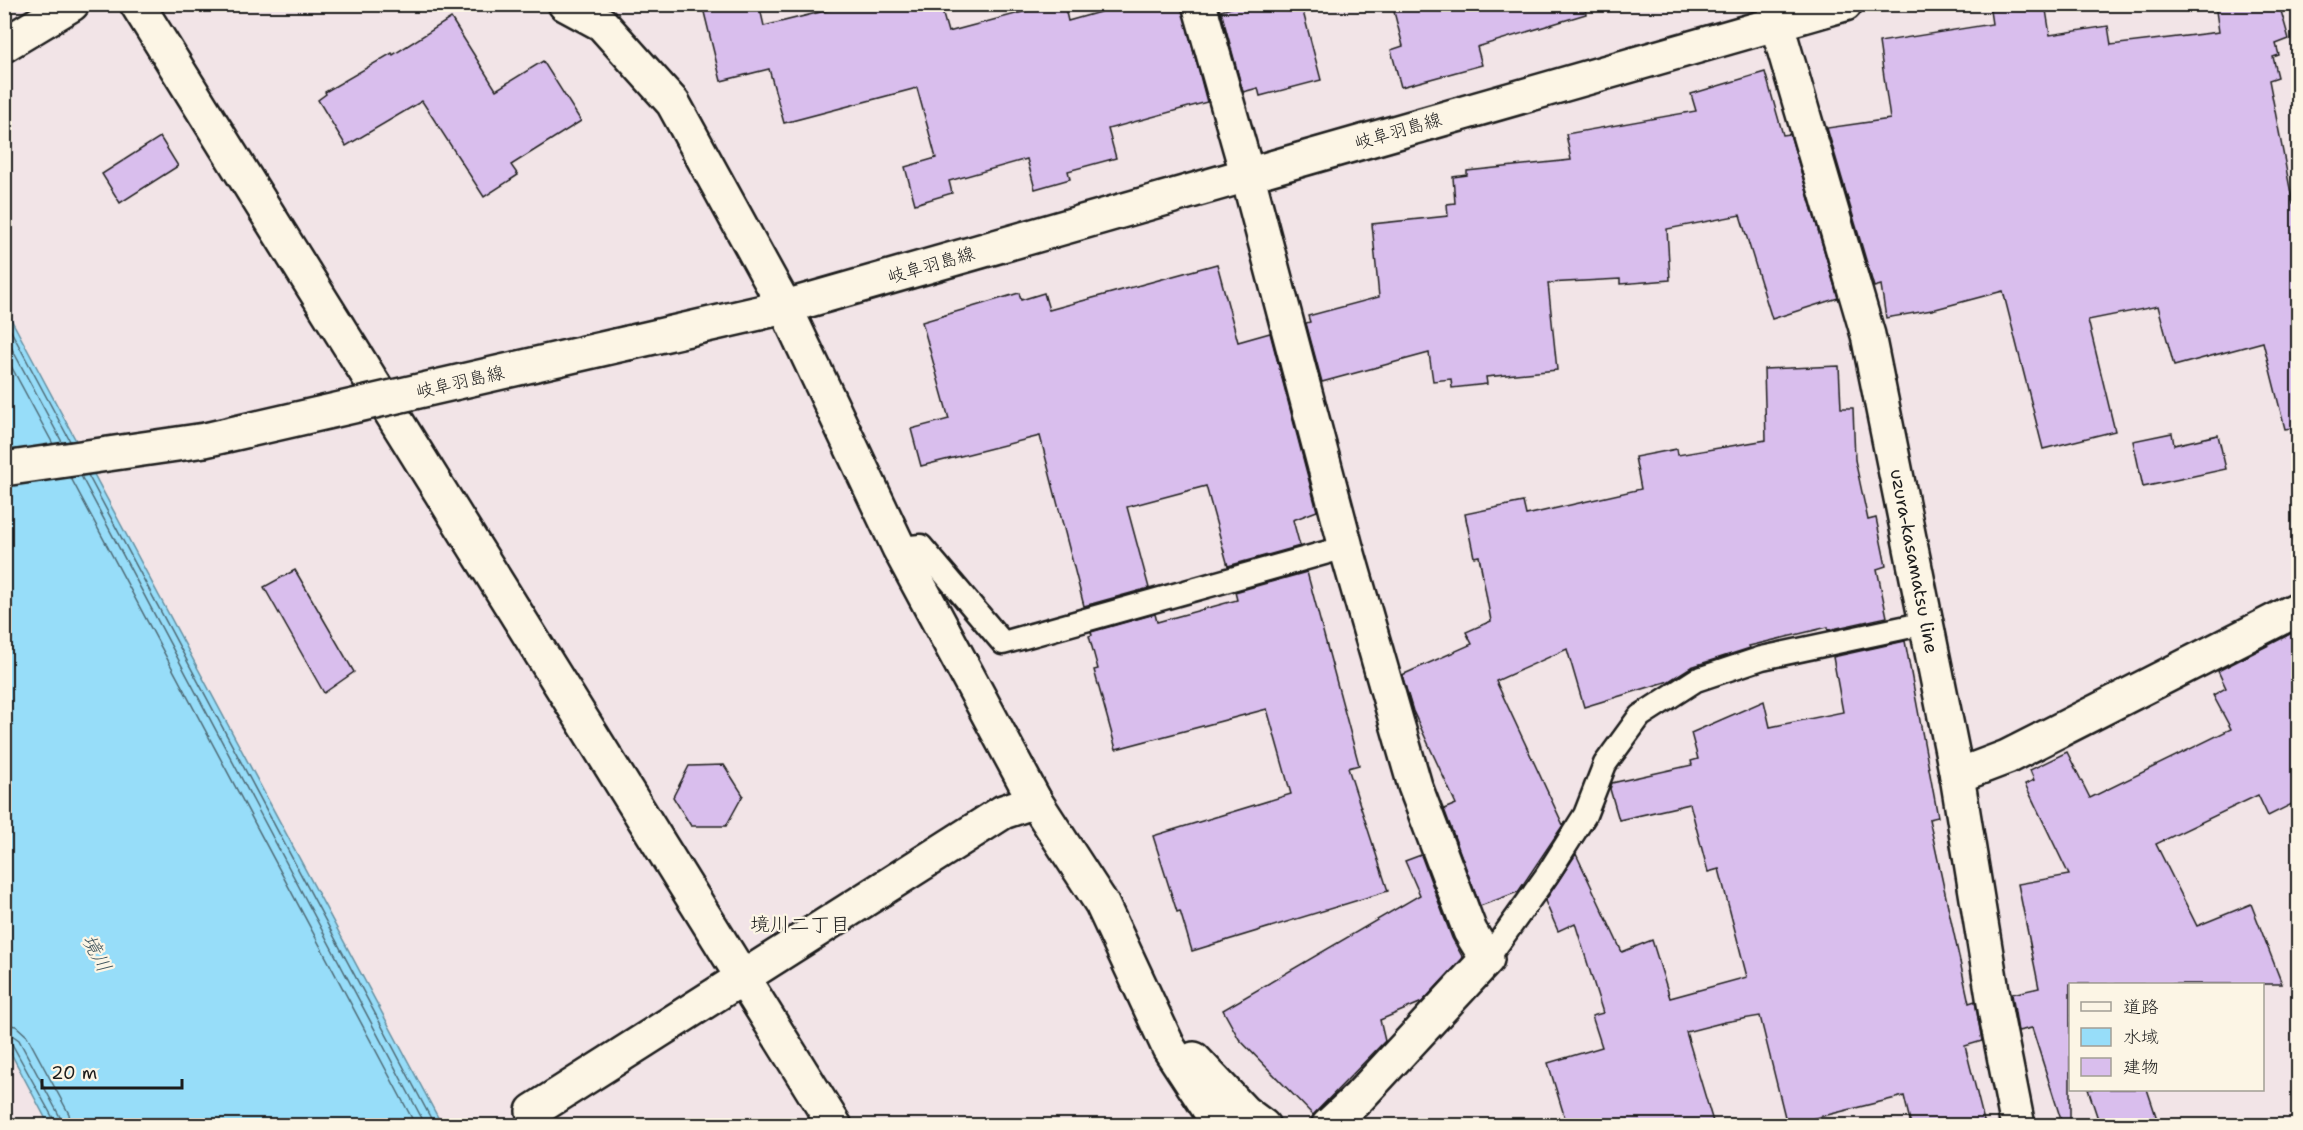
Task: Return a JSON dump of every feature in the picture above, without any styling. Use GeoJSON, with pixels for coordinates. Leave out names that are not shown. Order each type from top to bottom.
{"type":"FeatureCollection","features":[{"type":"Feature","properties":{"kind":"street"},"geometry":{"type":"LineString","coordinates":[[4,45],[72,4]]}},
{"type":"Feature","properties":{"kind":"street"},"geometry":{"type":"LineString","coordinates":[[137,4],[835,1125]]}},
{"type":"Feature","properties":{"kind":"street"},"geometry":{"type":"LineString","coordinates":[[565,4],[602,24],[673,103],[785,307],[899,548],[1035,801],[1102,904],[1169,1048],[1220,1125]]}},
{"type":"Feature","properties":{"kind":"street"},"geometry":{"type":"LineString","coordinates":[[1199,4],[1247,174],[1346,547],[1415,786],[1470,931],[1487,959],[1359,1097],[1328,1125]]}},
{"type":"Feature","properties":{"kind":"street","name":"岐阜羽島線"},"geometry":{"type":"LineString","coordinates":[[4,469],[206,440],[785,307],[1247,174],[1776,15],[1845,4]]}},
{"type":"Feature","properties":{"kind":"street","name":"uzura-kasamatsu line"},"geometry":{"type":"LineString","coordinates":[[1776,15],[1868,335],[1957,776],[1996,1016],[2018,1125]]}},
{"type":"Feature","properties":{"kind":"street"},"geometry":{"type":"LineString","coordinates":[[1957,776],[2007,757],[2298,609]]}},
{"type":"Feature","properties":{"kind":"street"},"geometry":{"type":"LineString","coordinates":[[533,1111],[1003,813],[1035,801]]}},
{"type":"Feature","properties":{"kind":"street"},"geometry":{"type":"LineString","coordinates":[[1169,1048],[1187,1052],[1244,1112],[1263,1125]]}},
{"type":"Feature","properties":{"kind":"lane"},"geometry":{"type":"LineString","coordinates":[[899,548],[921,546],[1003,643],[1346,547]]}},
{"type":"Feature","properties":{"kind":"lane"},"geometry":{"type":"LineString","coordinates":[[1487,959],[1547,875],[1579,825],[1605,764],[1640,716],[1696,680],[1762,658],[1926,623]]}},
{"type":"Feature","properties":{"kind":"water","name":"境川"},"geometry":{"type":"Polygon","coordinates":[[[4,306],[442,1125],[49,1125],[5,1042],[4,306]]]}},
{"type":"Feature","properties":{"kind":"building"},"geometry":{"type":"Polygon","coordinates":[[[702,4],[759,4],[764,26],[853,4],[940,4],[948,32],[1053,4],[1064,4],[1068,21],[1128,4],[1181,4],[1207,102],[1108,129],[1116,158],[1068,171],[1070,179],[1035,189],[1027,159],[949,181],[952,193],[915,204],[905,167],[936,158],[917,88],[784,123],[769,69],[721,81],[702,4]]]}},
{"type":"Feature","properties":{"kind":"building"},"geometry":{"type":"Polygon","coordinates":[[[1244,4],[1301,4],[1321,80],[1260,96],[1258,88],[1243,92],[1221,11],[1244,4]]]}},
{"type":"Feature","properties":{"kind":"building"},"geometry":{"type":"Polygon","coordinates":[[[1392,4],[1584,4],[1586,14],[1477,47],[1482,65],[1401,87],[1391,50],[1403,46],[1392,4]]]}},
{"type":"Feature","properties":{"kind":"building"},"geometry":{"type":"Polygon","coordinates":[[[1989,4],[2045,4],[2050,35],[2108,26],[2111,45],[2219,32],[2215,4],[2279,4],[2289,39],[2276,44],[2279,55],[2273,57],[2278,77],[2269,80],[2293,204],[2298,202],[2298,427],[2285,429],[2263,342],[2174,366],[2158,306],[2088,320],[2115,431],[2043,449],[2003,291],[1932,310],[1886,318],[1881,285],[1874,287],[1827,128],[1890,119],[1879,42],[1992,24],[1989,4]]]}},
{"type":"Feature","properties":{"kind":"building"},"geometry":{"type":"Polygon","coordinates":[[[451,18],[496,90],[543,61],[581,121],[511,165],[518,175],[484,197],[422,101],[346,146],[318,100],[326,94],[325,92],[392,53],[393,55],[451,18]]]}},
{"type":"Feature","properties":{"kind":"building"},"geometry":{"type":"Polygon","coordinates":[[[1765,72],[1783,135],[1790,134],[1838,298],[1772,319],[1740,215],[1667,229],[1670,280],[1620,284],[1620,279],[1548,283],[1557,370],[1486,377],[1487,384],[1452,388],[1451,379],[1433,381],[1429,353],[1322,382],[1306,323],[1310,322],[1308,316],[1379,297],[1372,224],[1448,216],[1447,204],[1455,203],[1453,177],[1467,175],[1467,171],[1571,160],[1566,134],[1696,111],[1691,94],[1765,72]]]}},
{"type":"Feature","properties":{"kind":"building"},"geometry":{"type":"Polygon","coordinates":[[[160,137],[178,166],[120,203],[102,174],[160,137]]]}},
{"type":"Feature","properties":{"kind":"building"},"geometry":{"type":"Polygon","coordinates":[[[1217,264],[1238,342],[1270,333],[1317,511],[1293,520],[1300,546],[1228,566],[1206,486],[1127,507],[1149,588],[1084,606],[1040,436],[921,466],[911,429],[949,419],[922,322],[1019,293],[1021,300],[1044,293],[1049,310],[1217,264]]]}},
{"type":"Feature","properties":{"kind":"building"},"geometry":{"type":"Polygon","coordinates":[[[1839,366],[1841,408],[1853,408],[1855,460],[1868,520],[1876,518],[1886,566],[1877,569],[1887,617],[1828,630],[1828,627],[1749,646],[1750,648],[1691,667],[1669,681],[1584,707],[1567,649],[1496,681],[1563,825],[1518,892],[1480,906],[1444,809],[1456,804],[1413,711],[1402,675],[1472,644],[1466,632],[1491,621],[1479,556],[1474,557],[1465,514],[1523,502],[1526,515],[1641,489],[1635,457],[1677,449],[1678,455],[1766,440],[1764,369],[1839,366]]]}},
{"type":"Feature","properties":{"kind":"building"},"geometry":{"type":"Polygon","coordinates":[[[2172,433],[2174,445],[2218,435],[2226,469],[2143,487],[2133,441],[2172,433]]]}},
{"type":"Feature","properties":{"kind":"building"},"geometry":{"type":"Polygon","coordinates":[[[295,570],[354,672],[324,693],[264,587],[295,570]]]}},
{"type":"Feature","properties":{"kind":"building"},"geometry":{"type":"Polygon","coordinates":[[[1307,572],[1359,765],[1348,768],[1388,891],[1192,951],[1153,836],[1291,794],[1267,709],[1116,749],[1094,670],[1098,669],[1089,636],[1092,635],[1091,632],[1155,614],[1157,622],[1237,600],[1235,592],[1307,572]]]}},
{"type":"Feature","properties":{"kind":"building"},"geometry":{"type":"Polygon","coordinates":[[[2298,630],[2298,801],[2268,816],[2258,795],[2156,844],[2197,926],[2251,904],[2282,984],[2069,983],[2070,1122],[2062,1123],[2032,1028],[2018,1031],[2012,994],[2039,988],[2018,884],[2069,875],[2025,784],[2034,780],[2030,770],[2067,752],[2090,798],[2231,729],[2213,695],[2226,688],[2218,671],[2298,630]]]}},
{"type":"Feature","properties":{"kind":"building"},"geometry":{"type":"Polygon","coordinates":[[[1905,641],[1938,817],[1929,819],[1969,1003],[1975,1001],[1982,1041],[1965,1046],[1985,1125],[1911,1125],[1904,1096],[1787,1125],[1760,1016],[1686,1032],[1714,1125],[1567,1125],[1548,1063],[1602,1047],[1592,1016],[1603,1013],[1575,923],[1558,931],[1545,901],[1576,854],[1622,952],[1652,940],[1670,998],[1747,977],[1719,869],[1708,872],[1690,804],[1619,820],[1610,789],[1612,783],[1692,765],[1691,761],[1698,759],[1691,733],[1764,701],[1770,727],[1843,712],[1833,657],[1905,641]]]}},
{"type":"Feature","properties":{"kind":"building"},"geometry":{"type":"Polygon","coordinates":[[[724,765],[743,795],[726,826],[691,826],[673,797],[689,766],[724,765]]]}},
{"type":"Feature","properties":{"kind":"building"},"geometry":{"type":"Polygon","coordinates":[[[1421,855],[1452,938],[1463,958],[1422,1002],[1380,1020],[1385,1041],[1313,1115],[1239,1039],[1223,1010],[1420,895],[1405,861],[1421,855]]]}},
{"type":"Feature","properties":{"kind":"building"},"geometry":{"type":"Polygon","coordinates":[[[2089,1091],[2148,1091],[2159,1125],[2100,1125],[2089,1091]]]}},
{"type":"Feature","properties":{"kind":"district","name":"境川二丁目"},"geometry":{"type":"Point","coordinates":[800,924]}}]}
